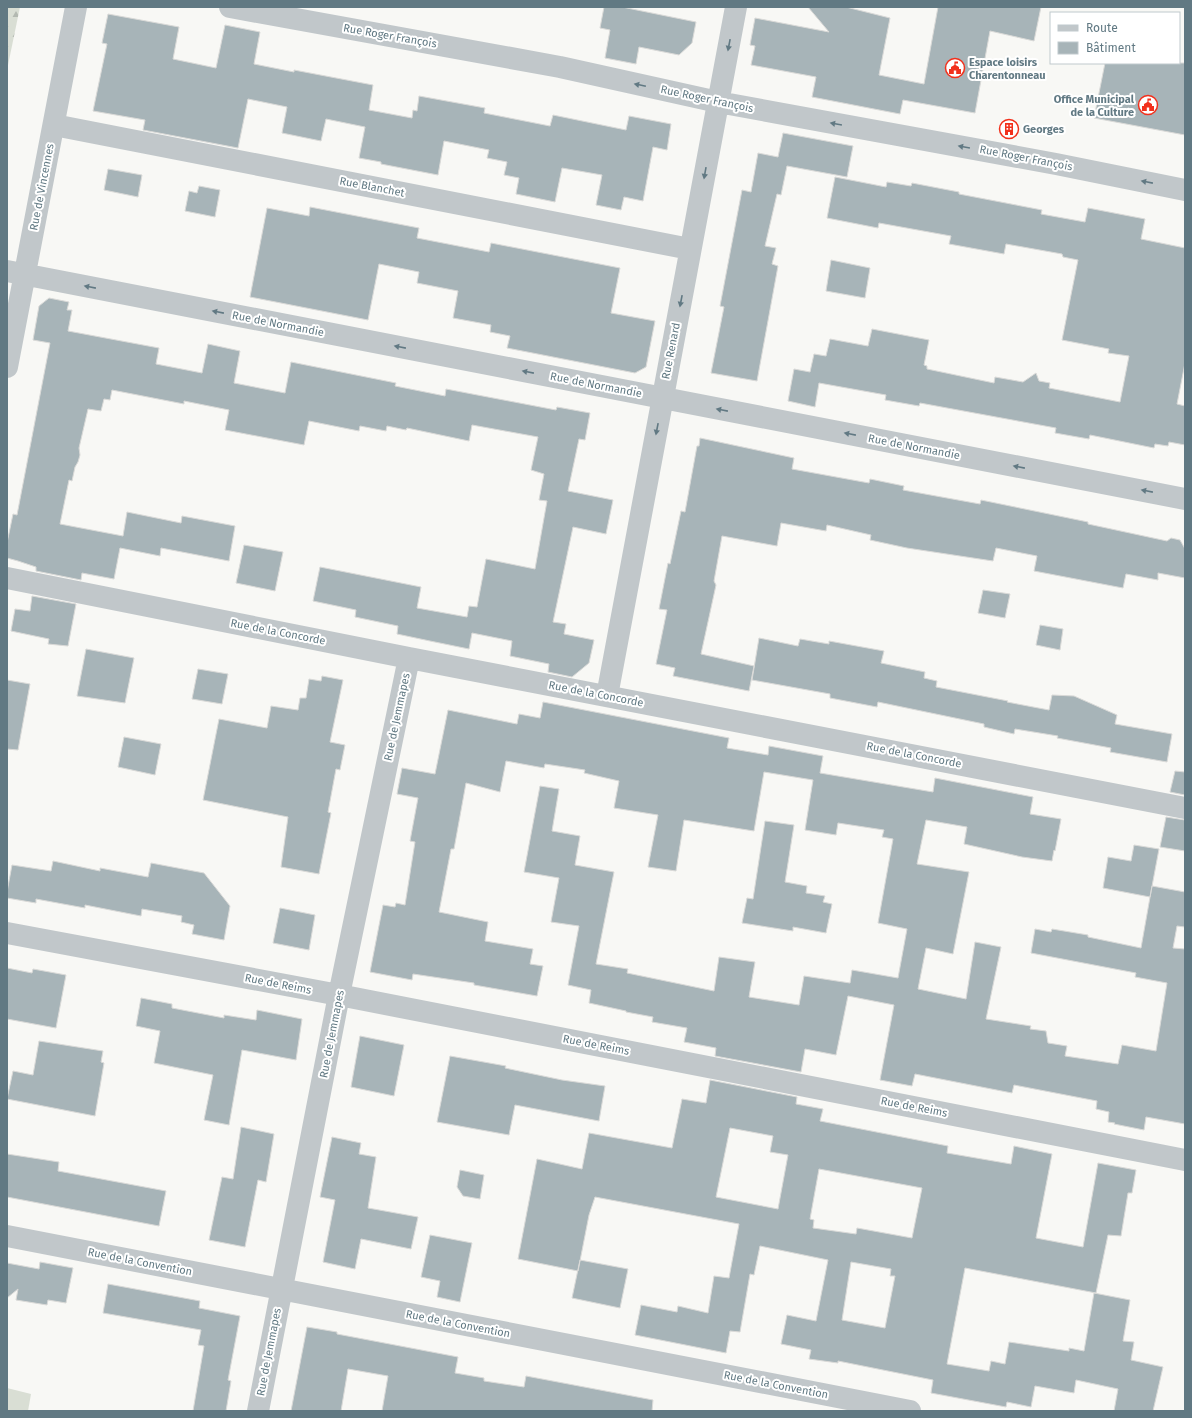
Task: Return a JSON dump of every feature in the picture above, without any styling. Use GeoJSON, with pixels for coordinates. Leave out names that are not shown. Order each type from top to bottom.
{"type":"FeatureCollection","features":[{"type":"Feature","properties":{"kind":"street","name":"Rue de Vincennes"},"geometry":{"type":"LineString","coordinates":[[7,367],[16,273],[54,125],[76,7]]}},
{"type":"Feature","properties":{"kind":"street","name":"Rue Roger François"},"geometry":{"type":"LineString","coordinates":[[230,7],[560,68],[718,102],[1048,162],[1185,190]]}},
{"type":"Feature","properties":{"kind":"street","name":"Rue Renard"},"geometry":{"type":"LineString","coordinates":[[607,696],[736,7]]}},
{"type":"Feature","properties":{"kind":"street","name":"Rue Blanchet"},"geometry":{"type":"LineString","coordinates":[[54,125],[690,249]]}},
{"type":"Feature","properties":{"kind":"street","name":"Rue de Normandie"},"geometry":{"type":"LineString","coordinates":[[16,273],[1185,499]]}},
{"type":"Feature","properties":{"kind":"street","name":"Rue de la Concorde"},"geometry":{"type":"LineString","coordinates":[[7,578],[409,658],[1185,808]]}},
{"type":"Feature","properties":{"kind":"street","name":"Rue de Jemmapes"},"geometry":{"type":"LineString","coordinates":[[258,1411],[339,995],[409,658]]}},
{"type":"Feature","properties":{"kind":"street","name":"Rue de Reims"},"geometry":{"type":"LineString","coordinates":[[7,933],[339,995],[1185,1160]]}},
{"type":"Feature","properties":{"kind":"street","name":"Rue de la Convention"},"geometry":{"type":"LineString","coordinates":[[7,1236],[910,1411]]}},
{"type":"Feature","properties":{"kind":"green space"},"geometry":{"type":"Polygon","coordinates":[[[7,7],[20,7],[7,70],[7,7]]]}},
{"type":"Feature","properties":{"kind":"green space"},"geometry":{"type":"Polygon","coordinates":[[[7,1388],[31,1394],[28,1411],[7,1411],[7,1388]]]}},
{"type":"Feature","properties":{"kind":"building"},"geometry":{"type":"Polygon","coordinates":[[[604,7],[622,7],[696,22],[692,43],[679,55],[639,47],[636,64],[605,58],[610,30],[600,28],[604,7]]]}},
{"type":"Feature","properties":{"kind":"building"},"geometry":{"type":"Polygon","coordinates":[[[808,7],[846,7],[890,18],[879,75],[924,84],[938,7],[1041,7],[1034,41],[990,31],[975,113],[903,100],[900,114],[812,97],[816,77],[751,65],[755,46],[750,45],[755,18],[829,32],[808,7]]]}},
{"type":"Feature","properties":{"kind":"building"},"geometry":{"type":"Polygon","coordinates":[[[108,14],[179,27],[173,59],[216,68],[225,25],[260,32],[254,64],[373,85],[369,110],[412,118],[413,110],[417,111],[419,96],[485,108],[484,113],[550,126],[553,115],[626,130],[629,116],[671,124],[667,150],[653,147],[643,201],[624,197],[621,210],[596,205],[602,175],[562,168],[555,202],[516,194],[519,178],[504,175],[507,162],[487,158],[489,150],[444,141],[438,175],[381,164],[381,162],[359,158],[365,127],[326,119],[321,141],[282,133],[287,107],[248,99],[238,148],[143,130],[145,120],[93,111],[107,44],[102,43],[108,14]]]}},
{"type":"Feature","properties":{"kind":"building"},"geometry":{"type":"Polygon","coordinates":[[[1185,63],[1185,135],[1094,118],[1105,64],[1185,63]]]}},
{"type":"Feature","properties":{"kind":"building"},"geometry":{"type":"Polygon","coordinates":[[[783,133],[853,146],[847,177],[787,166],[781,195],[777,194],[765,246],[776,248],[772,264],[778,266],[757,381],[711,373],[724,307],[720,306],[742,190],[751,192],[758,153],[778,157],[783,133]]]}},
{"type":"Feature","properties":{"kind":"building"},"geometry":{"type":"Polygon","coordinates":[[[108,169],[142,175],[138,197],[104,190],[108,169]]]}},
{"type":"Feature","properties":{"kind":"building"},"geometry":{"type":"Polygon","coordinates":[[[835,177],[886,187],[887,182],[911,186],[912,183],[959,192],[959,194],[1042,210],[1041,214],[1085,222],[1088,208],[1145,219],[1141,239],[1185,248],[1185,363],[1177,404],[1185,406],[1185,445],[1169,442],[1168,446],[1155,444],[1154,448],[1090,435],[1089,439],[1055,433],[1056,428],[920,403],[919,406],[885,400],[886,395],[819,383],[815,407],[788,401],[794,369],[810,372],[814,354],[826,356],[830,339],[868,346],[872,329],[929,340],[924,365],[927,366],[927,369],[994,383],[995,377],[1023,382],[1036,373],[1039,381],[1050,383],[1049,388],[1120,402],[1129,356],[1108,353],[1109,349],[1062,340],[1078,260],[1063,257],[1062,254],[1006,244],[1004,254],[949,244],[951,236],[879,223],[878,228],[827,218],[835,177]]]}},
{"type":"Feature","properties":{"kind":"building"},"geometry":{"type":"Polygon","coordinates":[[[199,186],[220,190],[215,217],[185,211],[189,191],[197,193],[199,186]]]}},
{"type":"Feature","properties":{"kind":"building"},"geometry":{"type":"Polygon","coordinates":[[[310,207],[419,228],[417,238],[489,252],[491,243],[620,268],[611,313],[655,321],[646,367],[635,373],[507,348],[510,336],[490,332],[491,325],[453,318],[458,291],[417,283],[419,272],[379,264],[368,320],[250,297],[267,208],[309,216],[310,207]]]}},
{"type":"Feature","properties":{"kind":"building"},"geometry":{"type":"Polygon","coordinates":[[[831,260],[870,268],[865,298],[826,291],[831,260]]]}},
{"type":"Feature","properties":{"kind":"building"},"geometry":{"type":"Polygon","coordinates":[[[49,298],[69,302],[67,310],[72,310],[68,331],[159,348],[156,364],[202,373],[208,344],[240,351],[234,383],[285,393],[291,362],[396,383],[395,386],[445,396],[446,389],[556,410],[557,407],[590,413],[585,440],[579,439],[568,491],[613,500],[606,534],[573,527],[553,622],[566,624],[564,634],[594,640],[589,663],[572,677],[548,672],[549,664],[510,656],[512,641],[472,633],[469,649],[397,634],[398,626],[355,617],[356,610],[313,601],[320,567],[421,587],[417,608],[467,617],[469,606],[477,607],[486,559],[535,569],[547,501],[539,500],[544,474],[531,470],[538,437],[472,425],[469,441],[407,428],[406,430],[387,426],[386,431],[360,426],[359,431],[309,421],[304,445],[225,430],[229,410],[184,401],[184,404],[112,390],[110,400],[104,399],[101,411],[88,409],[79,448],[80,455],[75,467],[72,481],[69,480],[60,524],[123,536],[127,512],[181,523],[182,516],[235,526],[229,561],[161,548],[160,556],[120,548],[114,579],[82,573],[81,580],[36,571],[36,567],[7,558],[7,543],[13,514],[17,515],[50,343],[33,340],[39,306],[49,298]]]}},
{"type":"Feature","properties":{"kind":"building"},"geometry":{"type":"Polygon","coordinates":[[[700,438],[794,458],[792,469],[869,483],[870,479],[904,486],[903,490],[980,504],[981,500],[1088,522],[1088,524],[1167,541],[1171,538],[1180,540],[1185,549],[1185,578],[1158,573],[1158,580],[1126,574],[1123,588],[1034,571],[1037,556],[996,548],[993,561],[907,548],[870,540],[871,535],[827,525],[826,531],[781,523],[777,546],[722,536],[714,581],[716,585],[701,654],[754,666],[749,691],[673,676],[675,668],[656,664],[667,610],[659,609],[668,563],[670,564],[681,511],[685,512],[697,446],[699,446],[700,438]]]}},
{"type":"Feature","properties":{"kind":"building"},"geometry":{"type":"Polygon","coordinates":[[[244,545],[283,552],[275,591],[236,583],[244,545]]]}},
{"type":"Feature","properties":{"kind":"building"},"geometry":{"type":"Polygon","coordinates":[[[983,590],[1010,594],[1005,618],[978,613],[983,590]]]}},
{"type":"Feature","properties":{"kind":"building"},"geometry":{"type":"Polygon","coordinates":[[[32,596],[76,604],[68,646],[48,644],[49,639],[11,631],[15,609],[30,611],[32,596]]]}},
{"type":"Feature","properties":{"kind":"building"},"geometry":{"type":"Polygon","coordinates":[[[1040,625],[1063,629],[1060,650],[1036,645],[1040,625]]]}},
{"type":"Feature","properties":{"kind":"building"},"geometry":{"type":"Polygon","coordinates":[[[759,638],[798,646],[800,639],[829,644],[829,641],[884,651],[881,663],[925,672],[924,678],[937,681],[936,687],[1049,710],[1052,695],[1074,696],[1117,715],[1115,724],[1172,734],[1167,762],[1110,752],[1111,748],[1057,738],[1058,736],[1015,729],[1014,734],[984,727],[984,724],[878,702],[877,707],[830,698],[830,694],[752,680],[759,638]]]}},
{"type":"Feature","properties":{"kind":"building"},"geometry":{"type":"Polygon","coordinates":[[[86,649],[134,658],[125,703],[77,696],[86,649]]]}},
{"type":"Feature","properties":{"kind":"building"},"geometry":{"type":"Polygon","coordinates":[[[198,669],[228,674],[222,704],[192,699],[198,669]]]}},
{"type":"Feature","properties":{"kind":"building"},"geometry":{"type":"Polygon","coordinates":[[[322,676],[343,680],[330,742],[345,745],[340,770],[336,769],[328,812],[331,813],[319,874],[281,867],[288,817],[203,800],[219,719],[267,728],[271,706],[298,710],[300,698],[306,698],[309,679],[321,681],[322,676]]]}},
{"type":"Feature","properties":{"kind":"building"},"geometry":{"type":"Polygon","coordinates":[[[7,680],[30,684],[18,750],[7,749],[7,680]]]}},
{"type":"Feature","properties":{"kind":"building"},"geometry":{"type":"Polygon","coordinates":[[[543,702],[729,738],[727,748],[768,755],[769,746],[823,756],[820,773],[933,792],[935,778],[1033,797],[1030,814],[1061,819],[1052,861],[1022,857],[964,844],[967,827],[926,820],[917,864],[969,872],[953,954],[926,948],[918,989],[966,999],[975,942],[1001,947],[986,1019],[1031,1026],[1030,1029],[1046,1031],[1048,1043],[1067,1046],[1065,1056],[1118,1064],[1122,1045],[1156,1051],[1167,983],[1135,977],[1136,973],[1031,953],[1035,929],[1051,932],[1052,929],[1088,935],[1088,937],[1141,948],[1152,886],[1185,892],[1185,927],[1177,926],[1173,948],[1185,949],[1185,1124],[1146,1117],[1144,1130],[1114,1124],[1115,1123],[1108,1122],[1109,1112],[1096,1109],[1097,1101],[1014,1085],[1012,1093],[915,1074],[912,1086],[880,1080],[894,1005],[848,996],[836,1055],[805,1049],[801,1072],[715,1056],[716,1048],[684,1042],[687,1028],[652,1022],[653,1017],[589,1003],[591,990],[568,985],[579,926],[551,922],[559,878],[524,872],[540,786],[559,789],[552,831],[580,836],[575,865],[614,872],[596,964],[628,969],[627,973],[714,991],[719,957],[755,962],[749,997],[799,1005],[804,976],[850,983],[852,970],[898,978],[907,929],[878,923],[893,839],[882,837],[884,830],[838,823],[836,835],[805,830],[813,780],[764,772],[754,831],[684,820],[676,871],[648,867],[658,815],[614,808],[619,781],[584,773],[585,770],[545,764],[544,768],[506,761],[500,792],[466,783],[454,849],[451,849],[439,912],[488,922],[485,941],[533,949],[530,964],[543,966],[537,996],[474,985],[474,983],[413,974],[412,980],[370,972],[383,905],[395,907],[396,903],[405,905],[415,842],[410,841],[418,798],[397,794],[402,768],[435,774],[448,710],[517,724],[519,714],[540,718],[543,702]]]}},
{"type":"Feature","properties":{"kind":"building"},"geometry":{"type":"Polygon","coordinates":[[[124,737],[161,744],[155,775],[118,767],[124,737]]]}},
{"type":"Feature","properties":{"kind":"building"},"geometry":{"type":"Polygon","coordinates":[[[1175,771],[1185,772],[1185,795],[1170,792],[1175,771]]]}},
{"type":"Feature","properties":{"kind":"building"},"geometry":{"type":"Polygon","coordinates":[[[1166,817],[1185,820],[1185,851],[1160,847],[1166,817]]]}},
{"type":"Feature","properties":{"kind":"building"},"geometry":{"type":"Polygon","coordinates":[[[765,821],[794,825],[785,882],[807,886],[806,893],[825,896],[823,902],[832,904],[826,933],[793,927],[793,931],[742,923],[747,898],[753,899],[765,821]]]}},
{"type":"Feature","properties":{"kind":"building"},"geometry":{"type":"Polygon","coordinates":[[[1134,845],[1159,849],[1150,897],[1103,888],[1108,857],[1131,861],[1134,845]]]}},
{"type":"Feature","properties":{"kind":"building"},"geometry":{"type":"Polygon","coordinates":[[[53,861],[100,871],[100,868],[148,877],[151,863],[204,873],[230,906],[224,940],[192,934],[194,925],[181,922],[182,916],[142,909],[141,916],[85,905],[85,908],[36,899],[36,903],[7,898],[12,865],[51,871],[53,861]]]}},
{"type":"Feature","properties":{"kind":"building"},"geometry":{"type":"Polygon","coordinates":[[[280,908],[315,915],[309,950],[273,943],[280,908]]]}},
{"type":"Feature","properties":{"kind":"building"},"geometry":{"type":"Polygon","coordinates":[[[7,968],[32,973],[33,969],[66,975],[56,1028],[7,1019],[7,968]]]}},
{"type":"Feature","properties":{"kind":"building"},"geometry":{"type":"Polygon","coordinates":[[[141,998],[172,1004],[172,1008],[224,1018],[224,1015],[256,1020],[257,1010],[302,1019],[296,1060],[242,1050],[229,1125],[204,1120],[213,1075],[154,1063],[160,1031],[136,1026],[141,998]]]}},
{"type":"Feature","properties":{"kind":"building"},"geometry":{"type":"Polygon","coordinates":[[[360,1036],[404,1045],[394,1096],[351,1087],[360,1036]]]}},
{"type":"Feature","properties":{"kind":"building"},"geometry":{"type":"Polygon","coordinates":[[[39,1041],[103,1051],[101,1062],[104,1063],[95,1116],[7,1099],[13,1071],[33,1075],[39,1041]]]}},
{"type":"Feature","properties":{"kind":"building"},"geometry":{"type":"Polygon","coordinates":[[[450,1056],[506,1066],[505,1068],[562,1080],[605,1086],[599,1121],[515,1105],[509,1135],[437,1122],[450,1056]]]}},
{"type":"Feature","properties":{"kind":"building"},"geometry":{"type":"Polygon","coordinates":[[[710,1080],[797,1097],[796,1104],[823,1109],[820,1121],[948,1146],[947,1153],[1011,1164],[1014,1146],[1052,1154],[1036,1238],[1083,1247],[1098,1163],[1136,1170],[1132,1193],[1128,1193],[1121,1236],[1108,1235],[1096,1293],[965,1268],[947,1364],[989,1371],[991,1361],[1005,1364],[1009,1342],[1069,1351],[1069,1348],[1084,1351],[1094,1293],[1130,1300],[1123,1341],[1134,1342],[1131,1360],[1163,1367],[1153,1411],[1114,1411],[1118,1389],[1076,1380],[1074,1393],[1035,1386],[1031,1407],[1007,1402],[1006,1407],[931,1393],[933,1380],[838,1361],[838,1363],[809,1359],[811,1350],[781,1344],[787,1315],[816,1321],[828,1260],[760,1246],[754,1275],[750,1274],[740,1332],[730,1331],[726,1353],[635,1335],[641,1305],[677,1312],[678,1306],[708,1313],[714,1276],[729,1278],[739,1224],[595,1197],[589,1215],[578,1271],[518,1259],[537,1159],[582,1169],[589,1133],[672,1148],[682,1099],[706,1103],[710,1080]],[[730,1128],[716,1197],[778,1209],[788,1155],[770,1152],[773,1136],[730,1128]],[[819,1169],[810,1219],[814,1220],[813,1228],[856,1234],[857,1228],[912,1238],[922,1188],[819,1169]],[[851,1262],[842,1320],[885,1328],[895,1276],[890,1276],[891,1269],[851,1262]]]}},
{"type":"Feature","properties":{"kind":"building"},"geometry":{"type":"Polygon","coordinates":[[[241,1127],[274,1134],[266,1182],[258,1180],[245,1247],[209,1240],[222,1177],[233,1179],[241,1127]]]}},
{"type":"Feature","properties":{"kind":"building"},"geometry":{"type":"Polygon","coordinates":[[[332,1137],[361,1143],[359,1154],[376,1157],[368,1208],[418,1217],[411,1249],[361,1239],[355,1269],[323,1262],[335,1200],[320,1197],[332,1137]]]}},
{"type":"Feature","properties":{"kind":"building"},"geometry":{"type":"Polygon","coordinates":[[[7,1154],[59,1162],[58,1171],[166,1191],[159,1226],[7,1197],[7,1154]]]}},
{"type":"Feature","properties":{"kind":"building"},"geometry":{"type":"Polygon","coordinates":[[[460,1170],[484,1175],[480,1199],[463,1196],[457,1187],[460,1170]]]}},
{"type":"Feature","properties":{"kind":"building"},"geometry":{"type":"Polygon","coordinates":[[[430,1235],[472,1243],[460,1302],[437,1297],[440,1281],[421,1277],[430,1235]]]}},
{"type":"Feature","properties":{"kind":"building"},"geometry":{"type":"Polygon","coordinates":[[[580,1260],[628,1269],[620,1308],[572,1298],[580,1260]]]}},
{"type":"Feature","properties":{"kind":"building"},"geometry":{"type":"Polygon","coordinates":[[[40,1262],[73,1268],[66,1303],[48,1300],[47,1305],[16,1300],[18,1289],[7,1298],[7,1263],[39,1269],[40,1262]]]}},
{"type":"Feature","properties":{"kind":"building"},"geometry":{"type":"Polygon","coordinates":[[[108,1284],[200,1301],[199,1308],[240,1316],[228,1380],[231,1381],[226,1411],[193,1411],[204,1346],[198,1345],[201,1330],[103,1313],[108,1284]]]}},
{"type":"Feature","properties":{"kind":"building"},"geometry":{"type":"Polygon","coordinates":[[[307,1327],[458,1357],[455,1373],[484,1378],[484,1381],[524,1387],[526,1376],[653,1400],[652,1411],[382,1411],[388,1376],[348,1369],[341,1411],[291,1411],[307,1327]]]}},
{"type":"Feature","properties":{"kind":"place","name":"Espace loisirs Charentonneau"},"geometry":{"type":"Point","coordinates":[955,68]}},
{"type":"Feature","properties":{"kind":"place","name":"Office Municipal de la Culture"},"geometry":{"type":"Point","coordinates":[1148,105]}},
{"type":"Feature","properties":{"kind":"place","name":"Georges"},"geometry":{"type":"Point","coordinates":[1009,129]}}]}
